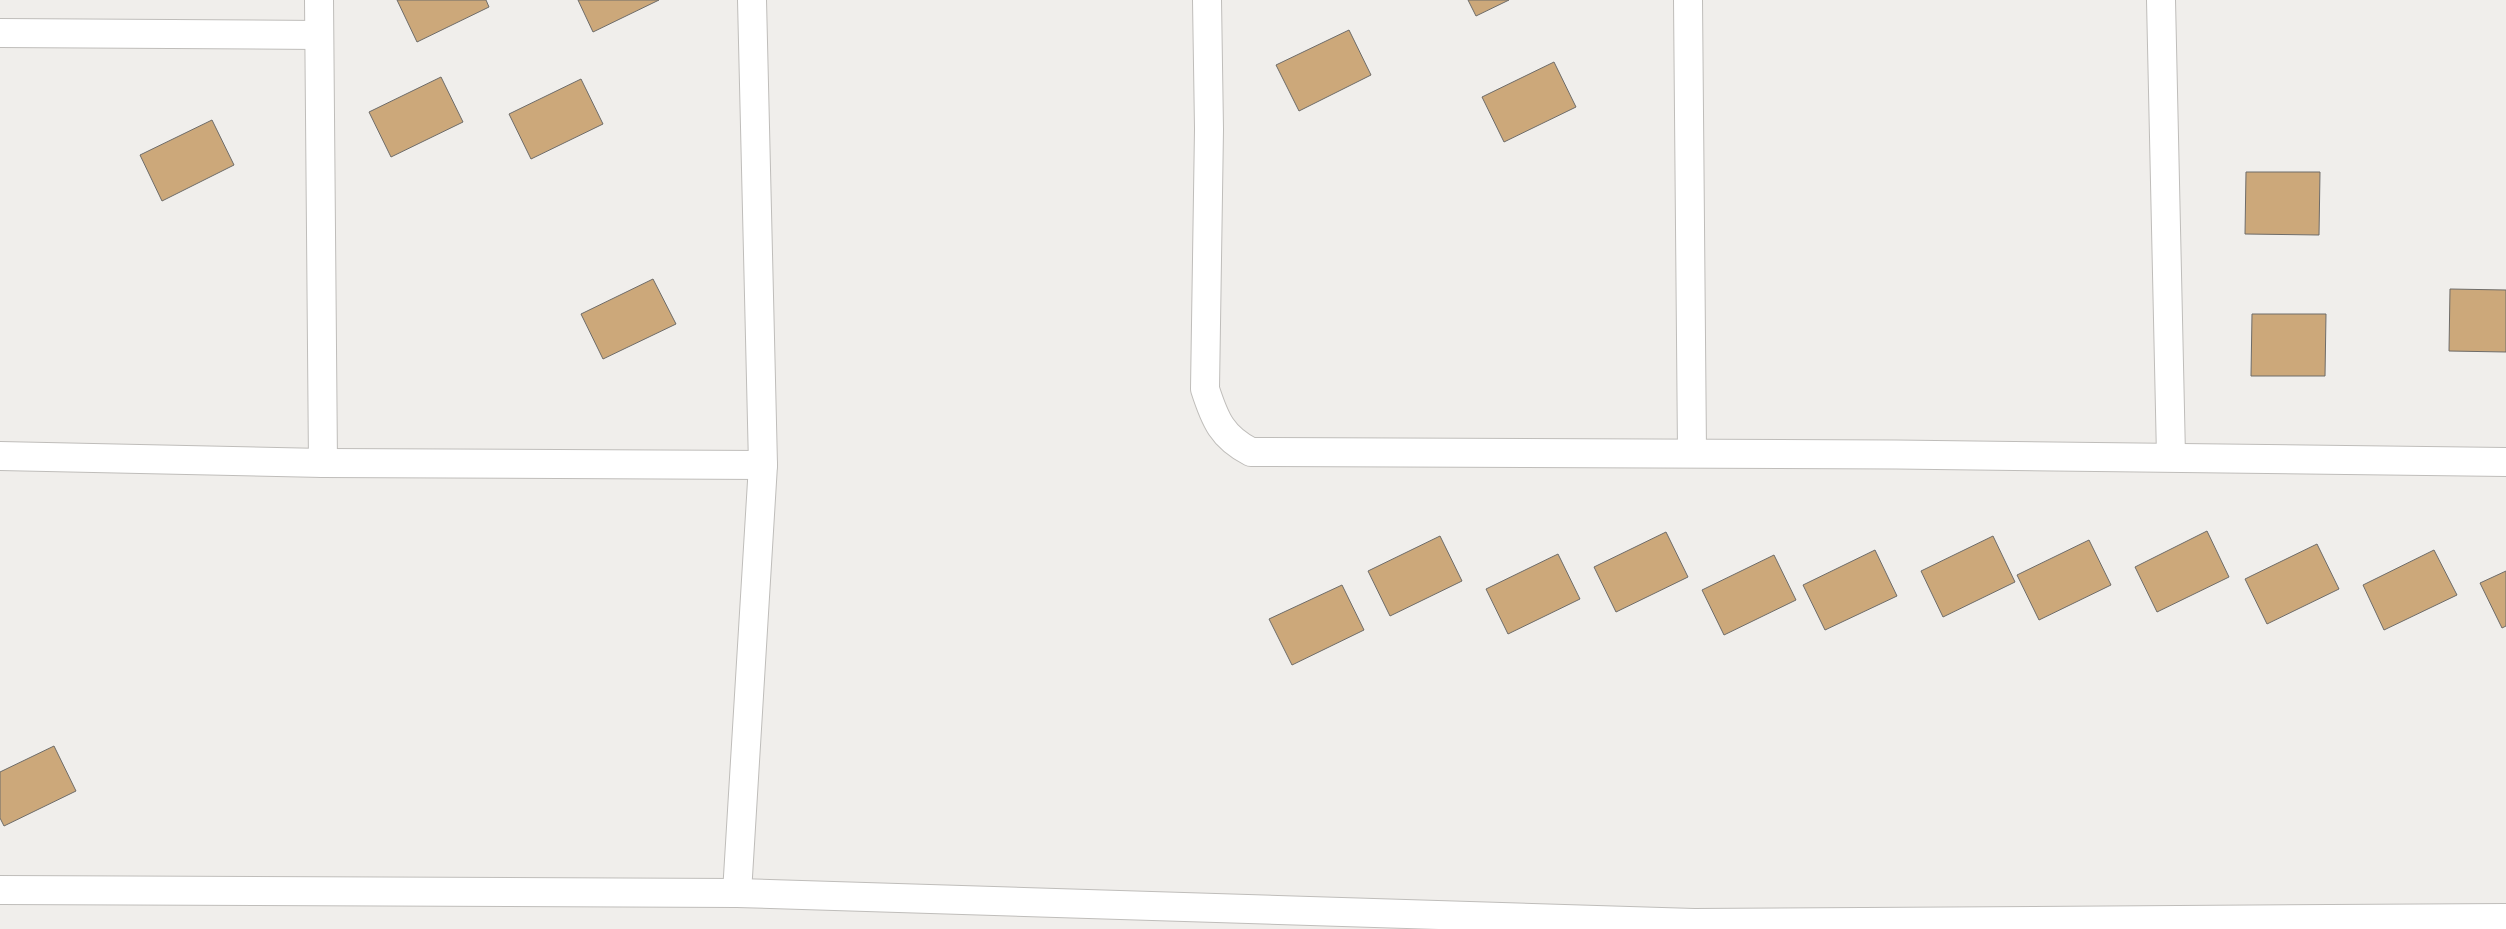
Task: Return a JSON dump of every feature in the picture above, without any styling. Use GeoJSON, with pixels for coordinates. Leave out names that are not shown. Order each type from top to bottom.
{"type":"FeatureCollection","features":[{"type":"Feature","properties":{"kind":"street"},"geometry":{"type":"LineString","coordinates":[[319,0],[323,463]]}},
{"type":"Feature","properties":{"kind":"street"},"geometry":{"type":"LineString","coordinates":[[738,893],[763,465],[752,0]]}},
{"type":"Feature","properties":{"kind":"street"},"geometry":{"type":"LineString","coordinates":[[1207,0],[1209,129],[1205,389],[1218,424],[1226,436],[1251,452],[1692,452],[2171,456],[2506,462]]}},
{"type":"Feature","properties":{"kind":"street"},"geometry":{"type":"LineString","coordinates":[[1688,0],[1692,452]]}},
{"type":"Feature","properties":{"kind":"street"},"geometry":{"type":"LineString","coordinates":[[2161,0],[2171,456]]}},
{"type":"Feature","properties":{"kind":"street"},"geometry":{"type":"LineString","coordinates":[[0,33],[319,35]]}},
{"type":"Feature","properties":{"kind":"street"},"geometry":{"type":"LineString","coordinates":[[0,456],[323,463],[763,465]]}},
{"type":"Feature","properties":{"kind":"street"},"geometry":{"type":"LineString","coordinates":[[0,890],[738,893],[1695,926],[2506,918]]}},
{"type":"Feature","properties":{"kind":"building"},"geometry":{"type":"Polygon","coordinates":[[[397,0],[486,0],[489,7],[417,42],[397,0]]]}},
{"type":"Feature","properties":{"kind":"building"},"geometry":{"type":"Polygon","coordinates":[[[578,0],[659,0],[593,32],[578,0]]]}},
{"type":"Feature","properties":{"kind":"building"},"geometry":{"type":"Polygon","coordinates":[[[1468,0],[1509,0],[1476,16],[1468,0]]]}},
{"type":"Feature","properties":{"kind":"building"},"geometry":{"type":"Polygon","coordinates":[[[1349,30],[1371,75],[1299,111],[1276,65],[1349,30]]]}},
{"type":"Feature","properties":{"kind":"building"},"geometry":{"type":"Polygon","coordinates":[[[1554,62],[1576,107],[1504,142],[1482,97],[1554,62]]]}},
{"type":"Feature","properties":{"kind":"building"},"geometry":{"type":"Polygon","coordinates":[[[441,77],[463,122],[391,157],[369,112],[441,77]]]}},
{"type":"Feature","properties":{"kind":"building"},"geometry":{"type":"Polygon","coordinates":[[[581,79],[603,124],[531,159],[509,114],[581,79]]]}},
{"type":"Feature","properties":{"kind":"building"},"geometry":{"type":"Polygon","coordinates":[[[212,120],[234,165],[162,201],[140,155],[212,120]]]}},
{"type":"Feature","properties":{"kind":"building"},"geometry":{"type":"Polygon","coordinates":[[[2246,172],[2320,172],[2319,235],[2245,234],[2246,172]]]}},
{"type":"Feature","properties":{"kind":"building"},"geometry":{"type":"Polygon","coordinates":[[[653,279],[676,324],[603,359],[581,314],[653,279]]]}},
{"type":"Feature","properties":{"kind":"building"},"geometry":{"type":"Polygon","coordinates":[[[2450,289],[2506,290],[2506,352],[2449,351],[2450,289]]]}},
{"type":"Feature","properties":{"kind":"building"},"geometry":{"type":"Polygon","coordinates":[[[2252,314],[2326,314],[2325,376],[2251,376],[2252,314]]]}},
{"type":"Feature","properties":{"kind":"building"},"geometry":{"type":"Polygon","coordinates":[[[2207,531],[2229,577],[2157,612],[2135,567],[2207,531]]]}},
{"type":"Feature","properties":{"kind":"building"},"geometry":{"type":"Polygon","coordinates":[[[1666,532],[1688,577],[1616,612],[1594,567],[1666,532]]]}},
{"type":"Feature","properties":{"kind":"building"},"geometry":{"type":"Polygon","coordinates":[[[1440,536],[1462,581],[1390,616],[1368,571],[1440,536]]]}},
{"type":"Feature","properties":{"kind":"building"},"geometry":{"type":"Polygon","coordinates":[[[1993,536],[2015,582],[1943,617],[1921,571],[1993,536]]]}},
{"type":"Feature","properties":{"kind":"building"},"geometry":{"type":"Polygon","coordinates":[[[2089,540],[2111,585],[2039,620],[2017,575],[2089,540]]]}},
{"type":"Feature","properties":{"kind":"building"},"geometry":{"type":"Polygon","coordinates":[[[2317,544],[2339,589],[2267,624],[2245,579],[2317,544]]]}},
{"type":"Feature","properties":{"kind":"building"},"geometry":{"type":"Polygon","coordinates":[[[1875,550],[1897,596],[1825,630],[1803,585],[1875,550]]]}},
{"type":"Feature","properties":{"kind":"building"},"geometry":{"type":"Polygon","coordinates":[[[2434,550],[2457,595],[2384,630],[2363,585],[2434,550]]]}},
{"type":"Feature","properties":{"kind":"building"},"geometry":{"type":"Polygon","coordinates":[[[1558,554],[1580,599],[1508,634],[1486,589],[1558,554]]]}},
{"type":"Feature","properties":{"kind":"building"},"geometry":{"type":"Polygon","coordinates":[[[1774,555],[1796,600],[1724,635],[1702,590],[1774,555]]]}},
{"type":"Feature","properties":{"kind":"building"},"geometry":{"type":"Polygon","coordinates":[[[2506,571],[2506,626],[2502,628],[2480,583],[2506,571]]]}},
{"type":"Feature","properties":{"kind":"building"},"geometry":{"type":"Polygon","coordinates":[[[1342,585],[1364,630],[1292,665],[1269,619],[1342,585]]]}},
{"type":"Feature","properties":{"kind":"building"},"geometry":{"type":"Polygon","coordinates":[[[54,746],[76,791],[4,826],[0,818],[0,772],[54,746]]]}}]}
